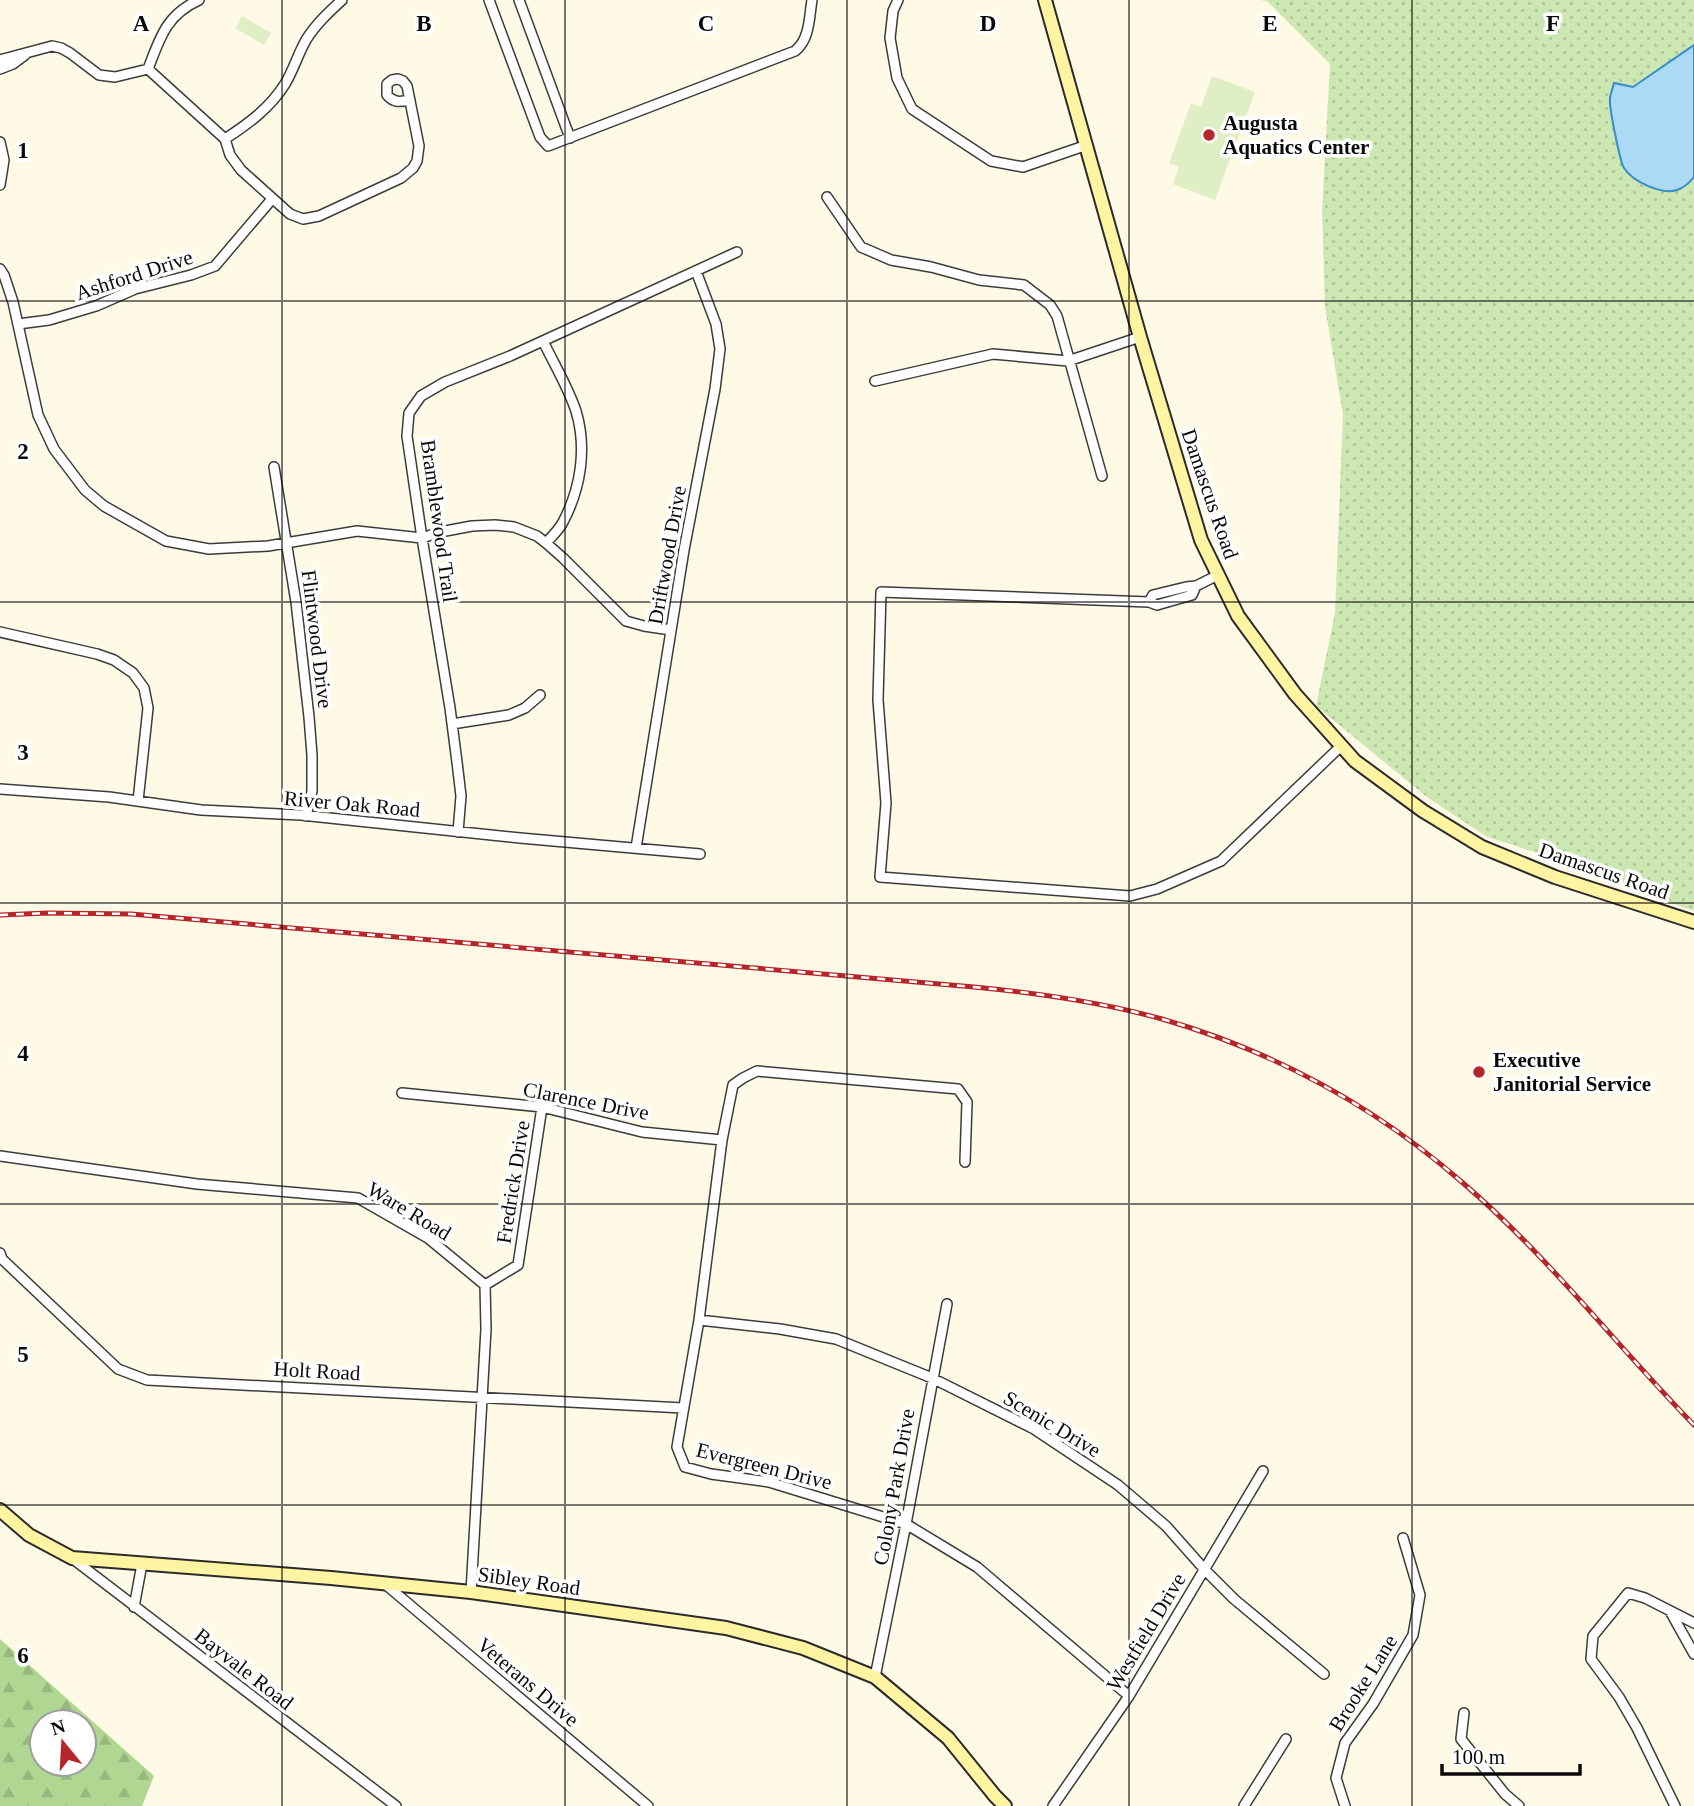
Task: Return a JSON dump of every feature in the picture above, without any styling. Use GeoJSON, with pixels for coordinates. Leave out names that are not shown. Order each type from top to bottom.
{"type":"FeatureCollection","features":[{"type":"Feature","properties":{"kind":"street"},"geometry":{"type":"LineString","coordinates":[[148,69],[166,26],[182,10],[199,0]]}},
{"type":"Feature","properties":{"kind":"street"},"geometry":{"type":"LineString","coordinates":[[225,139],[244,127],[276,97],[314,28],[342,0]]}},
{"type":"Feature","properties":{"kind":"street"},"geometry":{"type":"LineString","coordinates":[[489,0],[540,137],[548,146],[794,51],[803,45],[812,0]]}},
{"type":"Feature","properties":{"kind":"street"},"geometry":{"type":"LineString","coordinates":[[519,0],[570,138]]}},
{"type":"Feature","properties":{"kind":"street"},"geometry":{"type":"LineString","coordinates":[[898,0],[893,11],[890,38],[897,78],[912,108],[991,161],[1023,167],[1087,145]]}},
{"type":"Feature","properties":{"kind":"street","name":"Damascus Road"},"geometry":{"type":"LineString","coordinates":[[1045,0],[1140,337],[1201,540],[1238,616],[1295,694],[1354,761],[1409,801],[1482,847],[1555,877],[1694,922]]}},
{"type":"Feature","properties":{"kind":"street"},"geometry":{"type":"LineString","coordinates":[[0,60],[52,46],[61,48],[94,72],[107,76],[123,76],[148,69]]}},
{"type":"Feature","properties":{"kind":"street"},"geometry":{"type":"LineString","coordinates":[[0,69],[13,64],[26,54]]}},
{"type":"Feature","properties":{"kind":"street"},"geometry":{"type":"LineString","coordinates":[[148,69],[225,139],[230,155],[241,170],[272,199],[296,217],[303,219],[311,218],[407,174],[417,161],[419,153],[410,100]]}},
{"type":"Feature","properties":{"kind":"street"},"geometry":{"type":"LineString","coordinates":[[0,142],[4,160],[0,185]]}},
{"type":"Feature","properties":{"kind":"street"},"geometry":{"type":"LineString","coordinates":[[827,197],[860,247],[891,260],[979,280],[1024,285],[1050,304],[1057,316],[1102,476]]}},
{"type":"Feature","properties":{"kind":"street","name":"Ashford Drive"},"geometry":{"type":"LineString","coordinates":[[18,324],[49,320],[96,306],[135,289],[215,266],[272,199]]}},
{"type":"Feature","properties":{"kind":"street","name":"Bramblewood Trail"},"geometry":{"type":"LineString","coordinates":[[458,832],[461,796],[407,436],[410,413],[421,396],[445,382],[510,356],[737,252]]}},
{"type":"Feature","properties":{"kind":"street"},"geometry":{"type":"LineString","coordinates":[[0,269],[10,293],[38,415],[54,449],[85,490],[104,506],[166,541],[209,550],[268,546],[357,531],[422,538],[472,526],[514,527],[537,536],[546,543],[626,621],[671,630]]}},
{"type":"Feature","properties":{"kind":"street","name":"Driftwood Drive"},"geometry":{"type":"LineString","coordinates":[[636,848],[720,349],[716,324],[696,271]]}},
{"type":"Feature","properties":{"kind":"street"},"geometry":{"type":"LineString","coordinates":[[875,381],[993,354],[1068,361],[1140,337]]}},
{"type":"Feature","properties":{"kind":"street"},"geometry":{"type":"LineString","coordinates":[[543,341],[577,413],[582,446],[579,485],[562,524],[546,543]]}},
{"type":"Feature","properties":{"kind":"street","name":"Flintwood Drive"},"geometry":{"type":"LineString","coordinates":[[274,467],[296,602],[309,717],[312,791],[306,816]]}},
{"type":"Feature","properties":{"kind":"street"},"geometry":{"type":"LineString","coordinates":[[1218,575],[1196,586],[1153,595],[1149,602],[881,592],[878,700],[886,803],[880,877],[1130,896],[1157,889],[1221,861],[1341,746]]}},
{"type":"Feature","properties":{"kind":"street"},"geometry":{"type":"LineString","coordinates":[[0,632],[97,654],[114,660],[133,673],[144,688],[148,708],[138,801]]}},
{"type":"Feature","properties":{"kind":"street"},"geometry":{"type":"LineString","coordinates":[[452,724],[509,715],[525,708],[540,695]]}},
{"type":"Feature","properties":{"kind":"street","name":"River Oak Road"},"geometry":{"type":"LineString","coordinates":[[0,789],[138,801],[201,810],[306,816],[700,854]]}},
{"type":"Feature","properties":{"kind":"street","name":"Evergreen Drive"},"geometry":{"type":"LineString","coordinates":[[965,1162],[967,1102],[958,1089],[757,1071],[733,1085],[722,1140],[699,1320],[677,1447],[685,1467],[711,1474],[769,1482],[906,1524],[977,1567],[1129,1696]]}},
{"type":"Feature","properties":{"kind":"street","name":"Clarence Drive"},"geometry":{"type":"LineString","coordinates":[[402,1093],[542,1107],[642,1132],[722,1140]]}},
{"type":"Feature","properties":{"kind":"street","name":"Fredrick Drive"},"geometry":{"type":"LineString","coordinates":[[485,1285],[518,1265],[542,1107]]}},
{"type":"Feature","properties":{"kind":"street","name":"Ware Road"},"geometry":{"type":"LineString","coordinates":[[0,1156],[197,1184],[358,1198],[428,1238],[485,1285]]}},
{"type":"Feature","properties":{"kind":"street","name":"Holt Road"},"geometry":{"type":"LineString","coordinates":[[0,1253],[2,1259],[118,1369],[147,1380],[683,1408]]}},
{"type":"Feature","properties":{"kind":"street"},"geometry":{"type":"LineString","coordinates":[[471,1592],[486,1329],[485,1285]]}},
{"type":"Feature","properties":{"kind":"street","name":"Colony Park Drive"},"geometry":{"type":"LineString","coordinates":[[875,1677],[947,1304]]}},
{"type":"Feature","properties":{"kind":"street","name":"Scenic Drive"},"geometry":{"type":"LineString","coordinates":[[699,1320],[780,1329],[835,1339],[932,1378],[1034,1429],[1118,1485],[1166,1526],[1234,1599],[1324,1674]]}},
{"type":"Feature","properties":{"kind":"street","name":"Westfield Drive"},"geometry":{"type":"LineString","coordinates":[[1052,1806],[1129,1696],[1263,1471]]}},
{"type":"Feature","properties":{"kind":"street","name":"Sibley Road"},"geometry":{"type":"LineString","coordinates":[[0,1510],[29,1535],[72,1558],[471,1592],[726,1629],[803,1648],[875,1677],[948,1738],[1005,1806]]}},
{"type":"Feature","properties":{"kind":"street","name":"Brooke Lane"},"geometry":{"type":"LineString","coordinates":[[1345,1806],[1336,1778],[1345,1743],[1373,1704],[1413,1634],[1420,1595],[1403,1538]]}},
{"type":"Feature","properties":{"kind":"street","name":"Bayvale Road"},"geometry":{"type":"LineString","coordinates":[[72,1558],[396,1806]]}},
{"type":"Feature","properties":{"kind":"street"},"geometry":{"type":"LineString","coordinates":[[134,1606],[142,1564]]}},
{"type":"Feature","properties":{"kind":"street","name":"Veterans Drive"},"geometry":{"type":"LineString","coordinates":[[385,1584],[648,1806]]}},
{"type":"Feature","properties":{"kind":"street"},"geometry":{"type":"LineString","coordinates":[[1675,1806],[1637,1728],[1619,1697],[1591,1659],[1593,1636],[1628,1593],[1645,1598],[1694,1623]]}},
{"type":"Feature","properties":{"kind":"street"},"geometry":{"type":"LineString","coordinates":[[1669,1609],[1694,1654]]}},
{"type":"Feature","properties":{"kind":"street"},"geometry":{"type":"LineString","coordinates":[[1464,1713],[1461,1740],[1505,1794],[1520,1806]]}},
{"type":"Feature","properties":{"kind":"street"},"geometry":{"type":"LineString","coordinates":[[1244,1806],[1286,1739]]}},
{"type":"Feature","properties":{"kind":"green space"},"geometry":{"type":"Polygon","coordinates":[[[1260,0],[1694,0],[1694,911],[1544,855],[1487,837],[1427,797],[1316,706],[1335,613],[1343,415],[1325,307],[1322,212],[1330,64],[1267,1],[1260,0]]]}},
{"type":"Feature","properties":{"kind":"green space"},"geometry":{"type":"Polygon","coordinates":[[[242,16],[271,33],[264,45],[235,28],[242,16]]]}},
{"type":"Feature","properties":{"kind":"green space","name":"Augusta Aquatics Center"},"geometry":{"type":"Polygon","coordinates":[[[1212,76],[1255,92],[1215,200],[1173,184],[1179,167],[1169,163],[1191,103],[1201,107],[1212,76]]]}},
{"type":"Feature","properties":{"kind":"green space"},"geometry":{"type":"Polygon","coordinates":[[[0,1639],[78,1708],[28,1708],[28,1778],[98,1778],[98,1726],[154,1776],[142,1806],[0,1806],[0,1639]]]}},
{"type":"Feature","properties":{"kind":"water"},"geometry":{"type":"Polygon","coordinates":[[[1694,45],[1694,177],[1677,190],[1664,191],[1634,178],[1624,168],[1610,97],[1614,83],[1633,87],[1694,45]]]}},
{"type":"Feature","properties":{"kind":"railway"},"geometry":{"type":"LineString","coordinates":[[0,915],[131,914],[974,987],[1069,999],[1162,1019],[1244,1047],[1322,1084],[1430,1155],[1524,1240],[1694,1425]]}},
{"type":"Feature","properties":{"kind":"place","name":"Augusta Aquatics Center"},"geometry":{"type":"Point","coordinates":[1209,135]}},
{"type":"Feature","properties":{"kind":"place","name":"Executive Janitorial Service"},"geometry":{"type":"Point","coordinates":[1479,1072]}}]}
